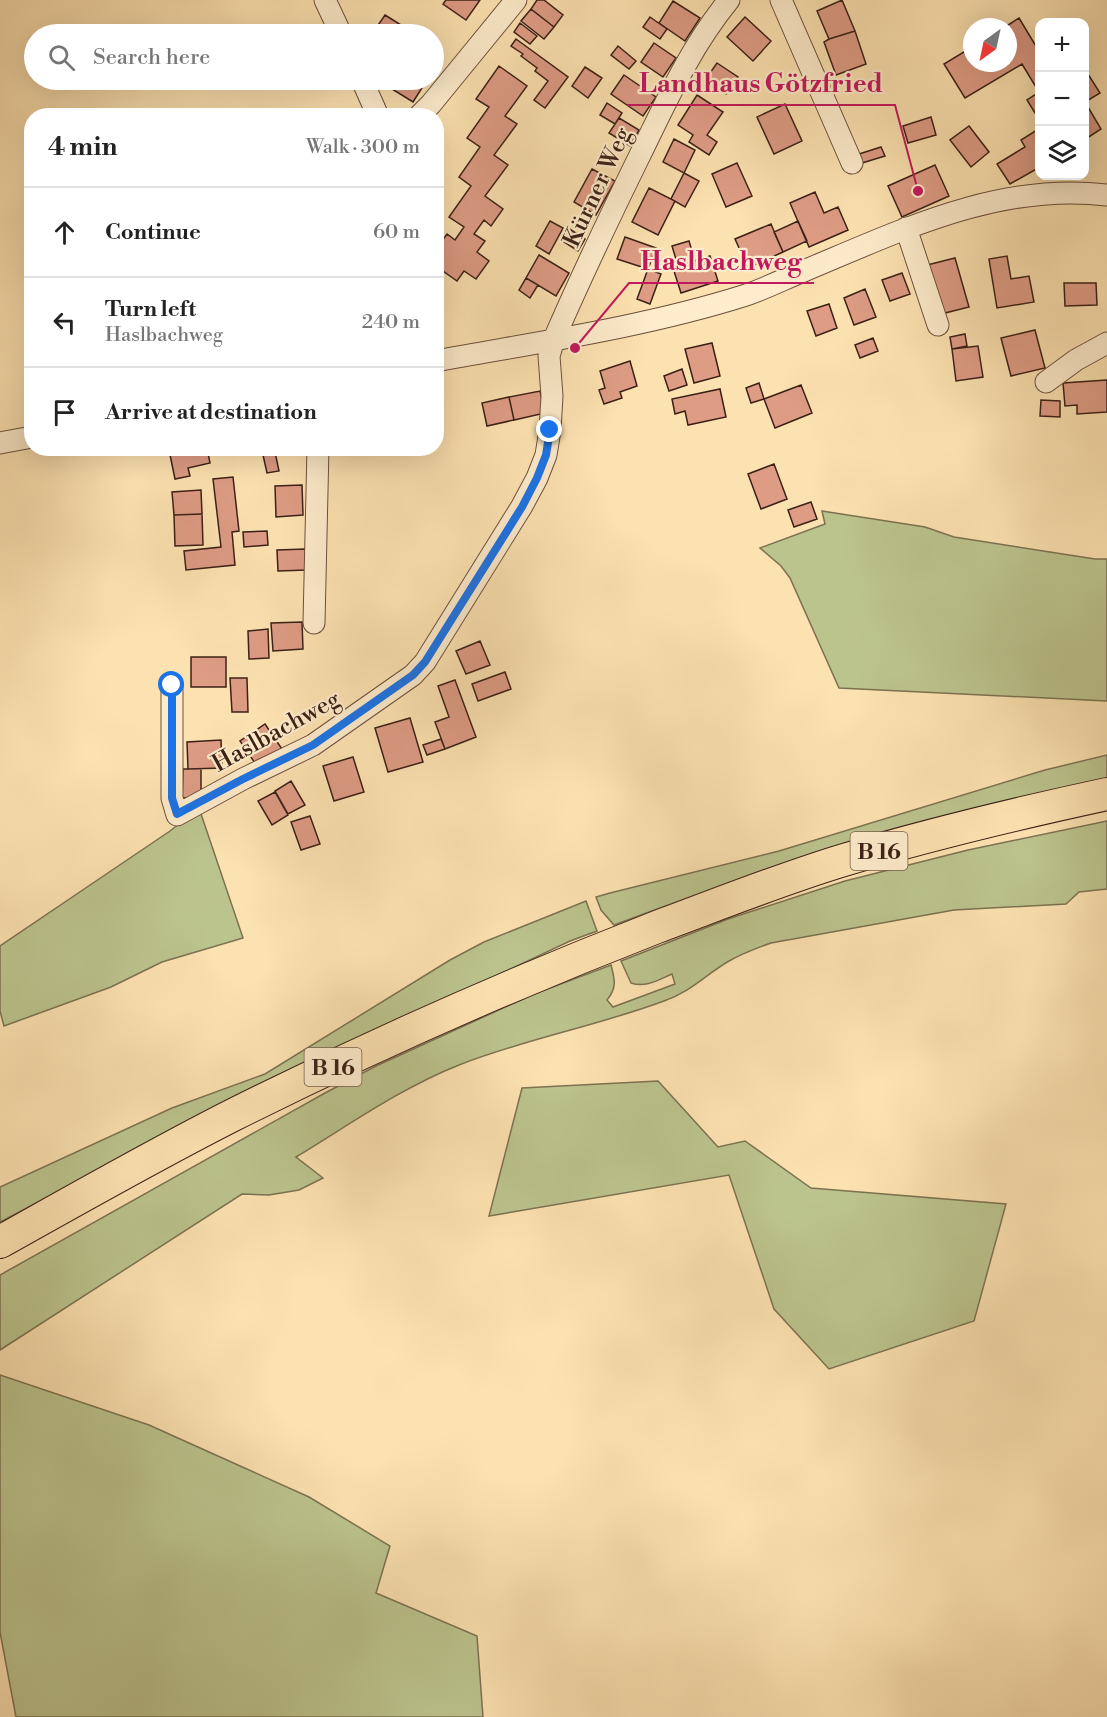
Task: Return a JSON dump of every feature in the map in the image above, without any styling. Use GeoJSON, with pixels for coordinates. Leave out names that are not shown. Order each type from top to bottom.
{"type":"FeatureCollection","features":[{"type":"Feature","properties":{"kind":"highway","name":"B 16"},"geometry":{"type":"LineString","coordinates":[[0,1242],[232,1116],[380,1045],[576,958],[745,894],[843,860],[987,822],[1107,794]]}},
{"type":"Feature","properties":{"kind":"street"},"geometry":{"type":"LineString","coordinates":[[325,0],[336,24]]}},
{"type":"Feature","properties":{"kind":"street"},"geometry":{"type":"LineString","coordinates":[[444,88],[516,0]]}},
{"type":"Feature","properties":{"kind":"street","name":"Kürner Weg"},"geometry":{"type":"LineString","coordinates":[[554,339],[682,68],[729,0]]}},
{"type":"Feature","properties":{"kind":"street"},"geometry":{"type":"LineString","coordinates":[[781,0],[852,163]]}},
{"type":"Feature","properties":{"kind":"street"},"geometry":{"type":"LineString","coordinates":[[366,90],[374,108]]}},
{"type":"Feature","properties":{"kind":"street"},"geometry":{"type":"LineString","coordinates":[[427,108],[442,90]]}},
{"type":"Feature","properties":{"kind":"street"},"geometry":{"type":"LineString","coordinates":[[444,360],[652,321],[746,295],[906,228],[951,212],[1010,197],[1092,193],[1107,195]]}},
{"type":"Feature","properties":{"kind":"street"},"geometry":{"type":"LineString","coordinates":[[906,228],[938,325]]}},
{"type":"Feature","properties":{"kind":"street","name":"Haslbachweg"},"geometry":{"type":"LineString","coordinates":[[172,685],[172,798],[177,814],[313,745],[413,675],[425,662],[522,507],[540,470],[546,455],[550,430],[552,396],[549,356],[554,339]]}},
{"type":"Feature","properties":{"kind":"street"},"geometry":{"type":"LineString","coordinates":[[1046,382],[1076,360],[1107,343]]}},
{"type":"Feature","properties":{"kind":"street"},"geometry":{"type":"LineString","coordinates":[[0,442],[24,438]]}},
{"type":"Feature","properties":{"kind":"street"},"geometry":{"type":"LineString","coordinates":[[314,623],[318,456]]}},
{"type":"Feature","properties":{"kind":"green space"},"geometry":{"type":"Polygon","coordinates":[[[822,511],[925,527],[954,537],[1107,559],[1107,701],[839,688],[790,578],[781,566],[760,548],[825,524],[822,511]]]}},
{"type":"Feature","properties":{"kind":"green space"},"geometry":{"type":"Polygon","coordinates":[[[1107,755],[1107,781],[853,843],[760,871],[614,925],[601,910],[596,897],[779,851],[1045,770],[1107,755]]]}},
{"type":"Feature","properties":{"kind":"green space"},"geometry":{"type":"Polygon","coordinates":[[[199,808],[243,938],[162,962],[111,987],[4,1026],[0,1011],[0,946],[170,831],[199,808]]]}},
{"type":"Feature","properties":{"kind":"green space"},"geometry":{"type":"Polygon","coordinates":[[[1107,821],[1107,889],[1079,892],[1066,904],[954,910],[771,943],[734,958],[683,993],[664,1001],[459,1065],[396,1096],[296,1157],[323,1178],[299,1190],[269,1195],[242,1194],[0,1350],[0,1275],[376,1066],[534,994],[611,965],[614,984],[607,1000],[613,1007],[675,984],[672,974],[647,984],[631,983],[621,961],[728,919],[845,881],[968,850],[1107,821]]]}},
{"type":"Feature","properties":{"kind":"green space"},"geometry":{"type":"Polygon","coordinates":[[[586,901],[597,931],[570,941],[227,1103],[0,1222],[0,1187],[172,1108],[265,1074],[450,960],[484,942],[586,901]]]}},
{"type":"Feature","properties":{"kind":"green space"},"geometry":{"type":"Polygon","coordinates":[[[658,1081],[718,1147],[745,1141],[811,1188],[1006,1204],[974,1321],[829,1369],[774,1309],[729,1175],[489,1216],[522,1088],[658,1081]]]}},
{"type":"Feature","properties":{"kind":"green space"},"geometry":{"type":"Polygon","coordinates":[[[0,1375],[149,1425],[309,1497],[390,1546],[376,1593],[477,1636],[483,1717],[16,1717],[0,1632],[0,1375]]]}},
{"type":"Feature","properties":{"kind":"building"},"geometry":{"type":"Polygon","coordinates":[[[446,0],[480,0],[466,20],[443,4],[446,0]]]}},
{"type":"Feature","properties":{"kind":"building"},"geometry":{"type":"Polygon","coordinates":[[[537,0],[544,0],[563,15],[554,27],[531,9],[537,0]]]}},
{"type":"Feature","properties":{"kind":"building"},"geometry":{"type":"Polygon","coordinates":[[[842,0],[855,31],[829,39],[817,11],[842,0]]]}},
{"type":"Feature","properties":{"kind":"building"},"geometry":{"type":"Polygon","coordinates":[[[673,1],[700,18],[685,41],[659,23],[673,1]]]}},
{"type":"Feature","properties":{"kind":"building"},"geometry":{"type":"Polygon","coordinates":[[[531,9],[554,27],[544,39],[521,21],[531,9]]]}},
{"type":"Feature","properties":{"kind":"building"},"geometry":{"type":"Polygon","coordinates":[[[385,15],[399,24],[379,24],[385,15]]]}},
{"type":"Feature","properties":{"kind":"building"},"geometry":{"type":"Polygon","coordinates":[[[650,17],[667,29],[660,39],[643,27],[650,17]]]}},
{"type":"Feature","properties":{"kind":"building"},"geometry":{"type":"Polygon","coordinates":[[[745,17],[771,41],[753,61],[727,37],[745,17]]]}},
{"type":"Feature","properties":{"kind":"building"},"geometry":{"type":"Polygon","coordinates":[[[1019,18],[1035,45],[1035,85],[1022,64],[1017,67],[1017,19],[1019,18]]]}},
{"type":"Feature","properties":{"kind":"building"},"geometry":{"type":"Polygon","coordinates":[[[520,23],[537,36],[530,44],[514,32],[520,23]]]}},
{"type":"Feature","properties":{"kind":"building"},"geometry":{"type":"Polygon","coordinates":[[[855,31],[866,64],[836,75],[824,42],[855,31]]]}},
{"type":"Feature","properties":{"kind":"building"},"geometry":{"type":"Polygon","coordinates":[[[516,39],[568,77],[545,108],[534,100],[548,81],[535,71],[537,68],[521,56],[523,54],[511,46],[516,39]]]}},
{"type":"Feature","properties":{"kind":"building"},"geometry":{"type":"Polygon","coordinates":[[[654,43],[676,58],[663,77],[641,62],[654,43]]]}},
{"type":"Feature","properties":{"kind":"building"},"geometry":{"type":"Polygon","coordinates":[[[618,46],[636,61],[629,69],[611,55],[618,46]]]}},
{"type":"Feature","properties":{"kind":"building"},"geometry":{"type":"Polygon","coordinates":[[[963,52],[963,72],[1009,72],[965,98],[944,64],[963,52]]]}},
{"type":"Feature","properties":{"kind":"building"},"geometry":{"type":"Polygon","coordinates":[[[717,63],[738,77],[726,94],[705,80],[717,63]]]}},
{"type":"Feature","properties":{"kind":"building"},"geometry":{"type":"Polygon","coordinates":[[[499,66],[527,86],[505,116],[517,124],[494,155],[508,165],[485,196],[503,209],[491,226],[484,220],[474,234],[485,241],[477,252],[489,261],[476,279],[464,271],[457,281],[444,272],[444,238],[447,234],[455,240],[464,227],[449,217],[471,186],[459,177],[480,147],[467,138],[489,107],[476,99],[499,66]]]}},
{"type":"Feature","properties":{"kind":"building"},"geometry":{"type":"Polygon","coordinates":[[[585,67],[602,78],[588,98],[572,86],[585,67]]]}},
{"type":"Feature","properties":{"kind":"building"},"geometry":{"type":"Polygon","coordinates":[[[624,75],[656,97],[643,116],[611,94],[624,75]]]}},
{"type":"Feature","properties":{"kind":"building"},"geometry":{"type":"Polygon","coordinates":[[[1089,76],[1100,93],[1089,100],[1089,76]]]}},
{"type":"Feature","properties":{"kind":"building"},"geometry":{"type":"Polygon","coordinates":[[[394,90],[421,90],[413,102],[394,90]]]}},
{"type":"Feature","properties":{"kind":"building"},"geometry":{"type":"Polygon","coordinates":[[[697,95],[723,112],[707,135],[717,142],[709,155],[689,142],[693,135],[678,125],[697,95]]]}},
{"type":"Feature","properties":{"kind":"building"},"geometry":{"type":"Polygon","coordinates":[[[1035,95],[1035,113],[1027,100],[1035,95]]]}},
{"type":"Feature","properties":{"kind":"building"},"geometry":{"type":"Polygon","coordinates":[[[607,103],[622,113],[615,124],[600,115],[607,103]]]}},
{"type":"Feature","properties":{"kind":"building"},"geometry":{"type":"Polygon","coordinates":[[[785,104],[802,141],[774,154],[757,117],[785,104]]]}},
{"type":"Feature","properties":{"kind":"building"},"geometry":{"type":"Polygon","coordinates":[[[1089,109],[1101,129],[1089,137],[1089,109]]]}},
{"type":"Feature","properties":{"kind":"building"},"geometry":{"type":"Polygon","coordinates":[[[931,117],[936,135],[908,143],[903,126],[931,117]]]}},
{"type":"Feature","properties":{"kind":"building"},"geometry":{"type":"Polygon","coordinates":[[[619,118],[639,130],[630,146],[609,133],[619,118]]]}},
{"type":"Feature","properties":{"kind":"building"},"geometry":{"type":"Polygon","coordinates":[[[969,126],[989,152],[971,167],[950,140],[969,126]]]}},
{"type":"Feature","properties":{"kind":"building"},"geometry":{"type":"Polygon","coordinates":[[[1035,131],[1035,170],[1010,184],[997,164],[1025,147],[1021,140],[1035,131]]]}},
{"type":"Feature","properties":{"kind":"building"},"geometry":{"type":"Polygon","coordinates":[[[674,139],[695,150],[684,173],[663,162],[674,139]]]}},
{"type":"Feature","properties":{"kind":"building"},"geometry":{"type":"Polygon","coordinates":[[[881,147],[885,156],[862,163],[859,154],[881,147]]]}},
{"type":"Feature","properties":{"kind":"building"},"geometry":{"type":"Polygon","coordinates":[[[737,163],[752,196],[726,207],[712,174],[737,163]]]}},
{"type":"Feature","properties":{"kind":"building"},"geometry":{"type":"Polygon","coordinates":[[[935,165],[949,196],[902,217],[888,186],[935,165]]]}},
{"type":"Feature","properties":{"kind":"building"},"geometry":{"type":"Polygon","coordinates":[[[592,169],[615,181],[596,215],[574,202],[592,169]]]}},
{"type":"Feature","properties":{"kind":"building"},"geometry":{"type":"Polygon","coordinates":[[[684,173],[699,181],[685,207],[671,199],[684,173]]]}},
{"type":"Feature","properties":{"kind":"building"},"geometry":{"type":"Polygon","coordinates":[[[649,188],[675,201],[658,235],[632,222],[649,188]]]}},
{"type":"Feature","properties":{"kind":"building"},"geometry":{"type":"Polygon","coordinates":[[[815,192],[824,213],[838,207],[848,230],[809,247],[790,203],[815,192]]]}},
{"type":"Feature","properties":{"kind":"building"},"geometry":{"type":"Polygon","coordinates":[[[550,221],[563,228],[549,254],[536,246],[550,221]]]}},
{"type":"Feature","properties":{"kind":"building"},"geometry":{"type":"Polygon","coordinates":[[[798,221],[807,241],[783,252],[774,232],[798,221]]]}},
{"type":"Feature","properties":{"kind":"building"},"geometry":{"type":"Polygon","coordinates":[[[771,224],[783,252],[748,268],[735,239],[771,224]]]}},
{"type":"Feature","properties":{"kind":"building"},"geometry":{"type":"Polygon","coordinates":[[[568,228],[585,239],[578,251],[561,240],[568,228]]]}},
{"type":"Feature","properties":{"kind":"building"},"geometry":{"type":"Polygon","coordinates":[[[625,237],[656,248],[648,269],[617,259],[625,237]]]}},
{"type":"Feature","properties":{"kind":"building"},"geometry":{"type":"Polygon","coordinates":[[[689,241],[695,261],[678,266],[672,246],[689,241]]]}},
{"type":"Feature","properties":{"kind":"building"},"geometry":{"type":"Polygon","coordinates":[[[539,255],[569,273],[556,296],[526,278],[539,255]]]}},
{"type":"Feature","properties":{"kind":"building"},"geometry":{"type":"Polygon","coordinates":[[[710,256],[718,281],[681,293],[673,268],[710,256]]]}},
{"type":"Feature","properties":{"kind":"building"},"geometry":{"type":"Polygon","coordinates":[[[1007,256],[1011,279],[1029,276],[1034,302],[997,308],[989,259],[1007,256]]]}},
{"type":"Feature","properties":{"kind":"building"},"geometry":{"type":"Polygon","coordinates":[[[955,258],[969,307],[941,314],[927,265],[955,258]]]}},
{"type":"Feature","properties":{"kind":"building"},"geometry":{"type":"Polygon","coordinates":[[[648,269],[661,274],[650,304],[637,299],[648,269]]]}},
{"type":"Feature","properties":{"kind":"building"},"geometry":{"type":"Polygon","coordinates":[[[902,273],[910,294],[890,301],[882,280],[902,273]]]}},
{"type":"Feature","properties":{"kind":"building"},"geometry":{"type":"Polygon","coordinates":[[[526,278],[538,285],[530,298],[519,290],[526,278]]]}},
{"type":"Feature","properties":{"kind":"building"},"geometry":{"type":"Polygon","coordinates":[[[1064,283],[1096,283],[1097,305],[1065,306],[1064,283]]]}},
{"type":"Feature","properties":{"kind":"building"},"geometry":{"type":"Polygon","coordinates":[[[865,289],[876,317],[854,325],[844,298],[865,289]]]}},
{"type":"Feature","properties":{"kind":"building"},"geometry":{"type":"Polygon","coordinates":[[[829,304],[837,328],[816,336],[807,311],[829,304]]]}},
{"type":"Feature","properties":{"kind":"building"},"geometry":{"type":"Polygon","coordinates":[[[1035,330],[1045,368],[1011,376],[1001,338],[1035,330]]]}},
{"type":"Feature","properties":{"kind":"building"},"geometry":{"type":"Polygon","coordinates":[[[965,334],[967,346],[952,349],[950,337],[965,334]]]}},
{"type":"Feature","properties":{"kind":"building"},"geometry":{"type":"Polygon","coordinates":[[[873,338],[878,351],[860,358],[855,345],[873,338]]]}},
{"type":"Feature","properties":{"kind":"building"},"geometry":{"type":"Polygon","coordinates":[[[712,343],[720,376],[694,383],[685,349],[712,343]]]}},
{"type":"Feature","properties":{"kind":"building"},"geometry":{"type":"Polygon","coordinates":[[[978,346],[983,377],[956,381],[952,349],[978,346]]]}},
{"type":"Feature","properties":{"kind":"building"},"geometry":{"type":"Polygon","coordinates":[[[630,361],[637,386],[620,392],[622,398],[604,404],[599,390],[605,388],[600,371],[630,361]]]}},
{"type":"Feature","properties":{"kind":"building"},"geometry":{"type":"Polygon","coordinates":[[[682,369],[687,385],[669,391],[664,376],[682,369]]]}},
{"type":"Feature","properties":{"kind":"building"},"geometry":{"type":"Polygon","coordinates":[[[1107,380],[1107,412],[1077,414],[1077,405],[1065,406],[1063,383],[1107,380]]]}},
{"type":"Feature","properties":{"kind":"building"},"geometry":{"type":"Polygon","coordinates":[[[759,383],[764,399],[751,403],[746,388],[759,383]]]}},
{"type":"Feature","properties":{"kind":"building"},"geometry":{"type":"Polygon","coordinates":[[[801,385],[812,413],[775,428],[764,399],[801,385]]]}},
{"type":"Feature","properties":{"kind":"building"},"geometry":{"type":"Polygon","coordinates":[[[720,389],[726,417],[688,425],[685,411],[675,414],[672,399],[720,389]]]}},
{"type":"Feature","properties":{"kind":"building"},"geometry":{"type":"Polygon","coordinates":[[[540,391],[545,413],[514,420],[509,397],[540,391]]]}},
{"type":"Feature","properties":{"kind":"building"},"geometry":{"type":"Polygon","coordinates":[[[509,397],[514,420],[487,426],[482,403],[509,397]]]}},
{"type":"Feature","properties":{"kind":"building"},"geometry":{"type":"Polygon","coordinates":[[[1041,400],[1060,401],[1060,417],[1040,416],[1041,400]]]}},
{"type":"Feature","properties":{"kind":"building"},"geometry":{"type":"Polygon","coordinates":[[[170,456],[209,456],[210,463],[188,468],[190,476],[175,479],[170,456]]]}},
{"type":"Feature","properties":{"kind":"building"},"geometry":{"type":"Polygon","coordinates":[[[263,456],[276,456],[279,471],[267,473],[263,456]]]}},
{"type":"Feature","properties":{"kind":"building"},"geometry":{"type":"Polygon","coordinates":[[[774,464],[787,499],[761,509],[748,474],[774,464]]]}},
{"type":"Feature","properties":{"kind":"building"},"geometry":{"type":"Polygon","coordinates":[[[233,477],[239,531],[232,532],[235,565],[186,570],[184,551],[221,547],[213,479],[233,477]]]}},
{"type":"Feature","properties":{"kind":"building"},"geometry":{"type":"Polygon","coordinates":[[[302,485],[303,515],[276,517],[275,486],[302,485]]]}},
{"type":"Feature","properties":{"kind":"building"},"geometry":{"type":"Polygon","coordinates":[[[201,490],[202,514],[174,515],[172,492],[201,490]]]}},
{"type":"Feature","properties":{"kind":"building"},"geometry":{"type":"Polygon","coordinates":[[[811,502],[817,519],[794,527],[788,510],[811,502]]]}},
{"type":"Feature","properties":{"kind":"building"},"geometry":{"type":"Polygon","coordinates":[[[202,514],[203,545],[175,546],[174,515],[202,514]]]}},
{"type":"Feature","properties":{"kind":"building"},"geometry":{"type":"Polygon","coordinates":[[[267,531],[268,545],[244,547],[243,532],[267,531]]]}},
{"type":"Feature","properties":{"kind":"building"},"geometry":{"type":"Polygon","coordinates":[[[306,549],[307,570],[278,571],[277,550],[306,549]]]}},
{"type":"Feature","properties":{"kind":"building"},"geometry":{"type":"Polygon","coordinates":[[[302,622],[303,649],[273,651],[271,623],[302,622]]]}},
{"type":"Feature","properties":{"kind":"building"},"geometry":{"type":"Polygon","coordinates":[[[268,629],[269,658],[249,659],[248,631],[268,629]]]}},
{"type":"Feature","properties":{"kind":"building"},"geometry":{"type":"Polygon","coordinates":[[[480,641],[490,665],[466,674],[456,651],[480,641]]]}},
{"type":"Feature","properties":{"kind":"building"},"geometry":{"type":"Polygon","coordinates":[[[191,657],[226,657],[226,687],[191,687],[191,657]]]}},
{"type":"Feature","properties":{"kind":"building"},"geometry":{"type":"Polygon","coordinates":[[[505,672],[511,689],[478,701],[472,684],[505,672]]]}},
{"type":"Feature","properties":{"kind":"building"},"geometry":{"type":"Polygon","coordinates":[[[230,678],[247,678],[248,712],[232,712],[230,678]]]}},
{"type":"Feature","properties":{"kind":"building"},"geometry":{"type":"Polygon","coordinates":[[[455,680],[476,737],[445,749],[435,722],[449,717],[438,686],[455,680]]]}},
{"type":"Feature","properties":{"kind":"building"},"geometry":{"type":"Polygon","coordinates":[[[410,718],[423,762],[388,772],[375,728],[410,718]]]}},
{"type":"Feature","properties":{"kind":"building"},"geometry":{"type":"Polygon","coordinates":[[[265,724],[282,749],[257,766],[240,741],[265,724]]]}},
{"type":"Feature","properties":{"kind":"building"},"geometry":{"type":"Polygon","coordinates":[[[441,739],[445,749],[427,755],[423,745],[441,739]]]}},
{"type":"Feature","properties":{"kind":"building"},"geometry":{"type":"Polygon","coordinates":[[[221,740],[222,768],[188,769],[187,742],[221,740]]]}},
{"type":"Feature","properties":{"kind":"building"},"geometry":{"type":"Polygon","coordinates":[[[353,757],[364,792],[334,801],[323,766],[353,757]]]}},
{"type":"Feature","properties":{"kind":"building"},"geometry":{"type":"Polygon","coordinates":[[[183,769],[201,769],[201,798],[182,798],[183,769]]]}},
{"type":"Feature","properties":{"kind":"building"},"geometry":{"type":"Polygon","coordinates":[[[291,781],[305,805],[288,814],[275,791],[291,781]]]}},
{"type":"Feature","properties":{"kind":"building"},"geometry":{"type":"Polygon","coordinates":[[[275,792],[288,815],[272,825],[258,801],[275,792]]]}},
{"type":"Feature","properties":{"kind":"building"},"geometry":{"type":"Polygon","coordinates":[[[310,816],[320,844],[301,850],[291,822],[310,816]]]}},
{"type":"Feature","properties":{"kind":"place","name":"Landhaus Götzfried"},"geometry":{"type":"Point","coordinates":[918,191]}},
{"type":"Feature","properties":{"kind":"place","name":"Haslbachweg"},"geometry":{"type":"Point","coordinates":[575,348]}},
{"type":"Feature","properties":{"kind":"route"},"geometry":{"type":"LineString","coordinates":[[172,685],[172,798],[177,814],[313,745],[413,675],[425,662],[522,507],[546,455],[550,430]]}}]}
